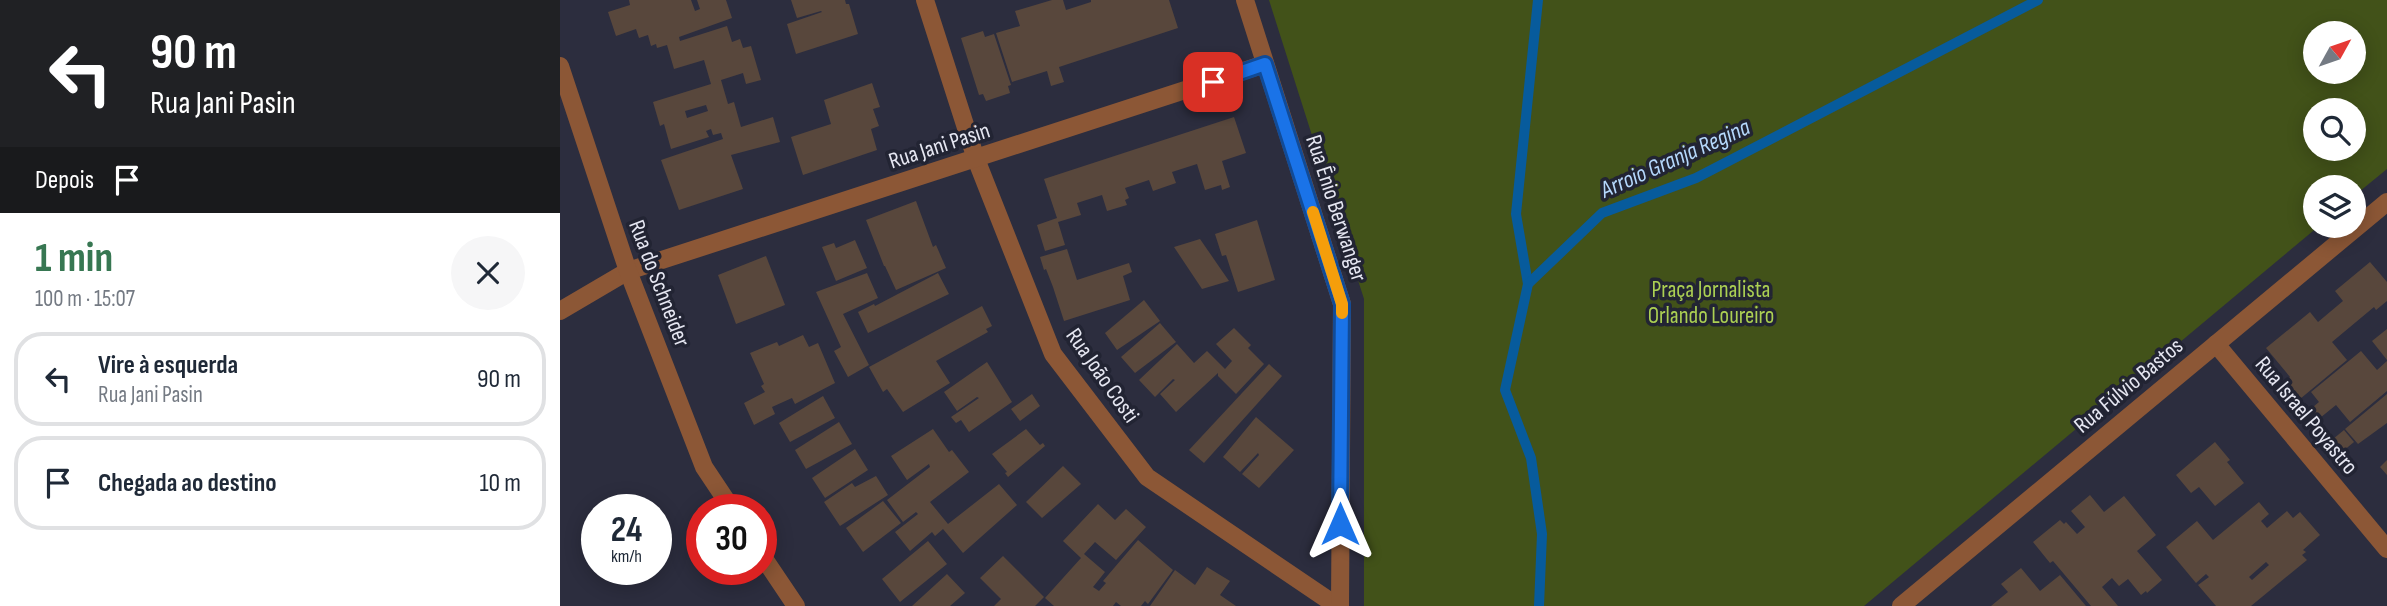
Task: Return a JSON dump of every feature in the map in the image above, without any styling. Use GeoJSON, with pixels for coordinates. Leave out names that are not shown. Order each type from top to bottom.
{"type":"FeatureCollection","features":[{"type":"Feature","properties":{"kind":"street","name":"Rua João Costi"},"geometry":{"type":"LineString","coordinates":[[925,0],[976,159],[1053,354],[1147,477],[1338,606]]}},
{"type":"Feature","properties":{"kind":"street","name":"Rua Ênio Berwanger"},"geometry":{"type":"LineString","coordinates":[[1245,0],[1342,304],[1338,606]]}},
{"type":"Feature","properties":{"kind":"street","name":"Rua Jani Pasin"},"geometry":{"type":"LineString","coordinates":[[560,311],[628,271],[1265,64]]}},
{"type":"Feature","properties":{"kind":"street","name":"Rua do Schneider"},"geometry":{"type":"LineString","coordinates":[[560,66],[628,271],[704,467],[722,494]]}},
{"type":"Feature","properties":{"kind":"street","name":"Rua Fúlvio Bastos"},"geometry":{"type":"LineString","coordinates":[[1901,606],[2387,202]]}},
{"type":"Feature","properties":{"kind":"street","name":"Rua Israel Poyastro"},"geometry":{"type":"LineString","coordinates":[[2216,344],[2387,549]]}},
{"type":"Feature","properties":{"kind":"street"},"geometry":{"type":"LineString","coordinates":[[777,578],[796,606]]}},
{"type":"Feature","properties":{"kind":"green space","name":"Praça Jornalista Orlando Loureiro"},"geometry":{"type":"Polygon","coordinates":[[[1269,0],[2387,0],[2387,169],[2366,186],[2366,175],[2303,175],[2305,238],[1864,606],[1364,606],[1364,299],[1269,0]]]}},
{"type":"Feature","properties":{"kind":"building"},"geometry":{"type":"Polygon","coordinates":[[[629,0],[691,0],[695,11],[700,9],[697,0],[726,0],[732,18],[679,37],[680,41],[727,26],[732,42],[740,39],[743,48],[751,46],[761,80],[746,84],[743,73],[721,80],[728,104],[734,102],[741,127],[773,117],[780,142],[731,155],[743,189],[679,210],[661,160],[723,139],[721,133],[713,135],[711,129],[706,131],[709,137],[671,149],[664,124],[660,126],[653,102],[711,84],[704,60],[674,69],[667,45],[657,48],[656,44],[651,46],[648,35],[639,38],[636,29],[616,36],[608,12],[630,5],[629,0]],[[706,105],[685,111],[687,118],[708,111],[706,105]]]}},
{"type":"Feature","properties":{"kind":"building"},"geometry":{"type":"Polygon","coordinates":[[[791,0],[845,0],[846,4],[849,4],[858,34],[796,54],[787,24],[822,12],[797,18],[791,0]]]}},
{"type":"Feature","properties":{"kind":"building"},"geometry":{"type":"Polygon","coordinates":[[[1052,0],[1063,0],[1066,10],[1091,0],[1169,0],[1178,28],[1059,67],[1064,82],[1051,86],[1047,71],[1012,82],[996,33],[1020,26],[1015,11],[1052,0]]]}},
{"type":"Feature","properties":{"kind":"building"},"geometry":{"type":"Polygon","coordinates":[[[983,31],[985,37],[994,34],[1011,85],[1008,86],[1010,93],[986,101],[983,94],[979,95],[961,38],[983,31]]]}},
{"type":"Feature","properties":{"kind":"building"},"geometry":{"type":"Polygon","coordinates":[[[872,83],[880,107],[873,109],[879,126],[871,129],[877,150],[803,175],[791,137],[831,124],[824,100],[872,83]]]}},
{"type":"Feature","properties":{"kind":"building"},"geometry":{"type":"Polygon","coordinates":[[[1234,117],[1246,153],[1222,161],[1230,187],[1222,190],[1221,185],[1205,190],[1197,164],[1172,172],[1176,183],[1153,191],[1149,180],[1125,188],[1129,198],[1125,200],[1127,205],[1107,211],[1102,195],[1077,203],[1081,215],[1058,222],[1065,245],[1045,251],[1037,225],[1057,218],[1044,179],[1234,117]]]}},
{"type":"Feature","properties":{"kind":"building"},"geometry":{"type":"Polygon","coordinates":[[[916,201],[933,247],[936,245],[946,268],[896,290],[866,220],[916,201]]]}},
{"type":"Feature","properties":{"kind":"building"},"geometry":{"type":"Polygon","coordinates":[[[1257,220],[1275,280],[1238,292],[1226,255],[1222,256],[1215,234],[1257,220]]]}},
{"type":"Feature","properties":{"kind":"building"},"geometry":{"type":"Polygon","coordinates":[[[1200,239],[1229,281],[1202,289],[1174,247],[1200,239]]]}},
{"type":"Feature","properties":{"kind":"building"},"geometry":{"type":"Polygon","coordinates":[[[855,240],[867,268],[836,281],[822,247],[834,243],[836,248],[855,240]]]}},
{"type":"Feature","properties":{"kind":"building"},"geometry":{"type":"Polygon","coordinates":[[[1067,249],[1077,280],[1129,263],[1132,272],[1123,276],[1130,300],[1064,321],[1040,257],[1067,249]]]}},
{"type":"Feature","properties":{"kind":"building"},"geometry":{"type":"Polygon","coordinates":[[[766,256],[785,305],[736,324],[718,275],[766,256]]]}},
{"type":"Feature","properties":{"kind":"building"},"geometry":{"type":"Polygon","coordinates":[[[2370,262],[2387,282],[2387,301],[2376,310],[2374,307],[2332,342],[2347,360],[2300,399],[2285,382],[2290,377],[2266,348],[2310,312],[2318,322],[2343,301],[2335,291],[2370,262]]]}},
{"type":"Feature","properties":{"kind":"building"},"geometry":{"type":"Polygon","coordinates":[[[867,273],[878,298],[843,314],[869,365],[848,377],[834,351],[841,347],[816,292],[867,273]]]}},
{"type":"Feature","properties":{"kind":"building"},"geometry":{"type":"Polygon","coordinates":[[[938,273],[949,294],[868,333],[858,312],[938,273]]]}},
{"type":"Feature","properties":{"kind":"building"},"geometry":{"type":"Polygon","coordinates":[[[1144,300],[1160,321],[1117,350],[1105,333],[1144,300]]]}},
{"type":"Feature","properties":{"kind":"building"},"geometry":{"type":"Polygon","coordinates":[[[982,306],[992,326],[986,329],[988,332],[936,361],[950,383],[903,412],[887,389],[883,392],[869,367],[982,306]]]}},
{"type":"Feature","properties":{"kind":"building"},"geometry":{"type":"Polygon","coordinates":[[[1160,323],[1176,342],[1135,373],[1121,357],[1160,323]]]}},
{"type":"Feature","properties":{"kind":"building"},"geometry":{"type":"Polygon","coordinates":[[[1234,328],[1251,345],[1248,348],[1264,364],[1236,394],[1218,373],[1176,412],[1160,394],[1175,380],[1155,397],[1139,380],[1177,344],[1194,363],[1207,351],[1225,369],[1232,361],[1216,344],[1234,328]]]}},
{"type":"Feature","properties":{"kind":"building"},"geometry":{"type":"Polygon","coordinates":[[[2387,329],[2387,360],[2372,341],[2387,329]]]}},
{"type":"Feature","properties":{"kind":"building"},"geometry":{"type":"Polygon","coordinates":[[[803,335],[809,347],[818,343],[835,383],[795,404],[792,398],[772,407],[775,414],[754,425],[744,403],[765,392],[750,353],[777,342],[779,346],[803,335]]]}},
{"type":"Feature","properties":{"kind":"building"},"geometry":{"type":"Polygon","coordinates":[[[2361,351],[2377,370],[2387,361],[2387,391],[2350,422],[2336,405],[2315,422],[2307,412],[2319,402],[2311,392],[2361,351]]]}},
{"type":"Feature","properties":{"kind":"building"},"geometry":{"type":"Polygon","coordinates":[[[987,362],[1012,402],[969,432],[961,420],[956,423],[951,417],[979,398],[957,411],[944,392],[987,362]]]}},
{"type":"Feature","properties":{"kind":"building"},"geometry":{"type":"Polygon","coordinates":[[[1269,364],[1282,376],[1204,463],[1189,450],[1269,364]]]}},
{"type":"Feature","properties":{"kind":"building"},"geometry":{"type":"Polygon","coordinates":[[[1032,394],[1040,406],[1020,421],[1011,409],[1032,394]]]}},
{"type":"Feature","properties":{"kind":"building"},"geometry":{"type":"Polygon","coordinates":[[[2387,394],[2387,423],[2358,444],[2345,429],[2387,394]]]}},
{"type":"Feature","properties":{"kind":"building"},"geometry":{"type":"Polygon","coordinates":[[[823,396],[835,418],[790,442],[779,423],[823,396]]]}},
{"type":"Feature","properties":{"kind":"building"},"geometry":{"type":"Polygon","coordinates":[[[1256,417],[1294,450],[1259,488],[1242,474],[1258,453],[1240,472],[1223,457],[1256,417]]]}},
{"type":"Feature","properties":{"kind":"building"},"geometry":{"type":"Polygon","coordinates":[[[839,422],[852,444],[806,469],[795,450],[839,422]]]}},
{"type":"Feature","properties":{"kind":"building"},"geometry":{"type":"Polygon","coordinates":[[[933,429],[949,452],[952,450],[969,472],[930,502],[948,524],[999,484],[1017,505],[963,553],[943,529],[935,536],[932,532],[910,551],[895,532],[918,514],[916,512],[903,522],[887,500],[930,467],[929,464],[907,480],[891,456],[933,429]]]}},
{"type":"Feature","properties":{"kind":"building"},"geometry":{"type":"Polygon","coordinates":[[[1026,429],[1040,445],[1043,443],[1045,446],[1008,477],[992,454],[1026,429]]]}},
{"type":"Feature","properties":{"kind":"building"},"geometry":{"type":"Polygon","coordinates":[[[2344,430],[2354,442],[2337,456],[2327,444],[2344,430]]]}},
{"type":"Feature","properties":{"kind":"building"},"geometry":{"type":"Polygon","coordinates":[[[2215,442],[2244,483],[2215,506],[2199,487],[2191,493],[2176,475],[2215,442]]]}},
{"type":"Feature","properties":{"kind":"building"},"geometry":{"type":"Polygon","coordinates":[[[855,449],[868,470],[825,498],[812,478],[855,449]]]}},
{"type":"Feature","properties":{"kind":"building"},"geometry":{"type":"Polygon","coordinates":[[[2387,460],[2387,475],[2380,467],[2387,460]]]}},
{"type":"Feature","properties":{"kind":"building"},"geometry":{"type":"Polygon","coordinates":[[[1063,466],[1081,484],[1042,518],[1026,502],[1063,466]]]}},
{"type":"Feature","properties":{"kind":"building"},"geometry":{"type":"Polygon","coordinates":[[[876,476],[888,495],[840,526],[824,502],[852,483],[855,487],[876,476]]]}},
{"type":"Feature","properties":{"kind":"building"},"geometry":{"type":"Polygon","coordinates":[[[2090,495],[2104,512],[2124,496],[2156,535],[2137,551],[2162,580],[2141,595],[2128,579],[2119,586],[2112,578],[2102,587],[2118,606],[2091,606],[2033,542],[2060,520],[2064,524],[2066,522],[2077,534],[2085,527],[2071,511],[2090,495]]]}},
{"type":"Feature","properties":{"kind":"building"},"geometry":{"type":"Polygon","coordinates":[[[883,501],[901,523],[863,552],[846,528],[883,501]]]}},
{"type":"Feature","properties":{"kind":"building"},"geometry":{"type":"Polygon","coordinates":[[[2259,502],[2269,514],[2261,521],[2267,528],[2287,511],[2293,518],[2300,512],[2320,535],[2303,550],[2306,552],[2302,555],[2307,560],[2251,606],[2216,606],[2198,585],[2209,577],[2206,574],[2196,583],[2166,547],[2197,521],[2213,540],[2259,502]],[[2266,562],[2249,577],[2252,580],[2269,565],[2266,562]]]}},
{"type":"Feature","properties":{"kind":"building"},"geometry":{"type":"Polygon","coordinates":[[[1098,504],[1115,520],[1126,509],[1146,527],[1116,560],[1095,542],[1084,554],[1105,572],[1093,587],[1099,591],[1106,583],[1103,581],[1138,540],[1173,570],[1148,604],[1145,601],[1141,606],[1121,606],[1116,602],[1113,606],[1054,606],[1045,598],[1081,558],[1063,541],[1098,504]]]}},
{"type":"Feature","properties":{"kind":"building"},"geometry":{"type":"Polygon","coordinates":[[[928,541],[947,564],[900,602],[882,579],[928,541]]]}},
{"type":"Feature","properties":{"kind":"building"},"geometry":{"type":"Polygon","coordinates":[[[1003,556],[1044,597],[1035,606],[994,606],[1001,599],[980,578],[1003,556]]]}},
{"type":"Feature","properties":{"kind":"building"},"geometry":{"type":"Polygon","coordinates":[[[1207,567],[1230,581],[1220,595],[1236,606],[1150,606],[1175,570],[1195,585],[1207,567]]]}},
{"type":"Feature","properties":{"kind":"building"},"geometry":{"type":"Polygon","coordinates":[[[2021,568],[2040,591],[2060,575],[2086,606],[1991,606],[2008,592],[2001,584],[2021,568]]]}},
{"type":"Feature","properties":{"kind":"building"},"geometry":{"type":"Polygon","coordinates":[[[947,574],[965,593],[950,606],[912,606],[947,574]]]}},
{"type":"Feature","properties":{"kind":"waterway"},"geometry":{"type":"LineString","coordinates":[[1528,284],[1516,214],[1538,0]]}},
{"type":"Feature","properties":{"kind":"waterway","name":"Arroio Granja Regina"},"geometry":{"type":"LineString","coordinates":[[1539,606],[1542,534],[1531,458],[1505,390],[1528,284],[1602,213],[1696,178],[2038,0]]}},
{"type":"Feature","properties":{"kind":"slow traffic"},"geometry":{"type":"LineString","coordinates":[[1313,212],[1342,304],[1342,313]]}},
{"type":"Feature","properties":{"kind":"route"},"geometry":{"type":"LineString","coordinates":[[1213,82],[1265,64],[1342,304],[1340,524]]}}]}
